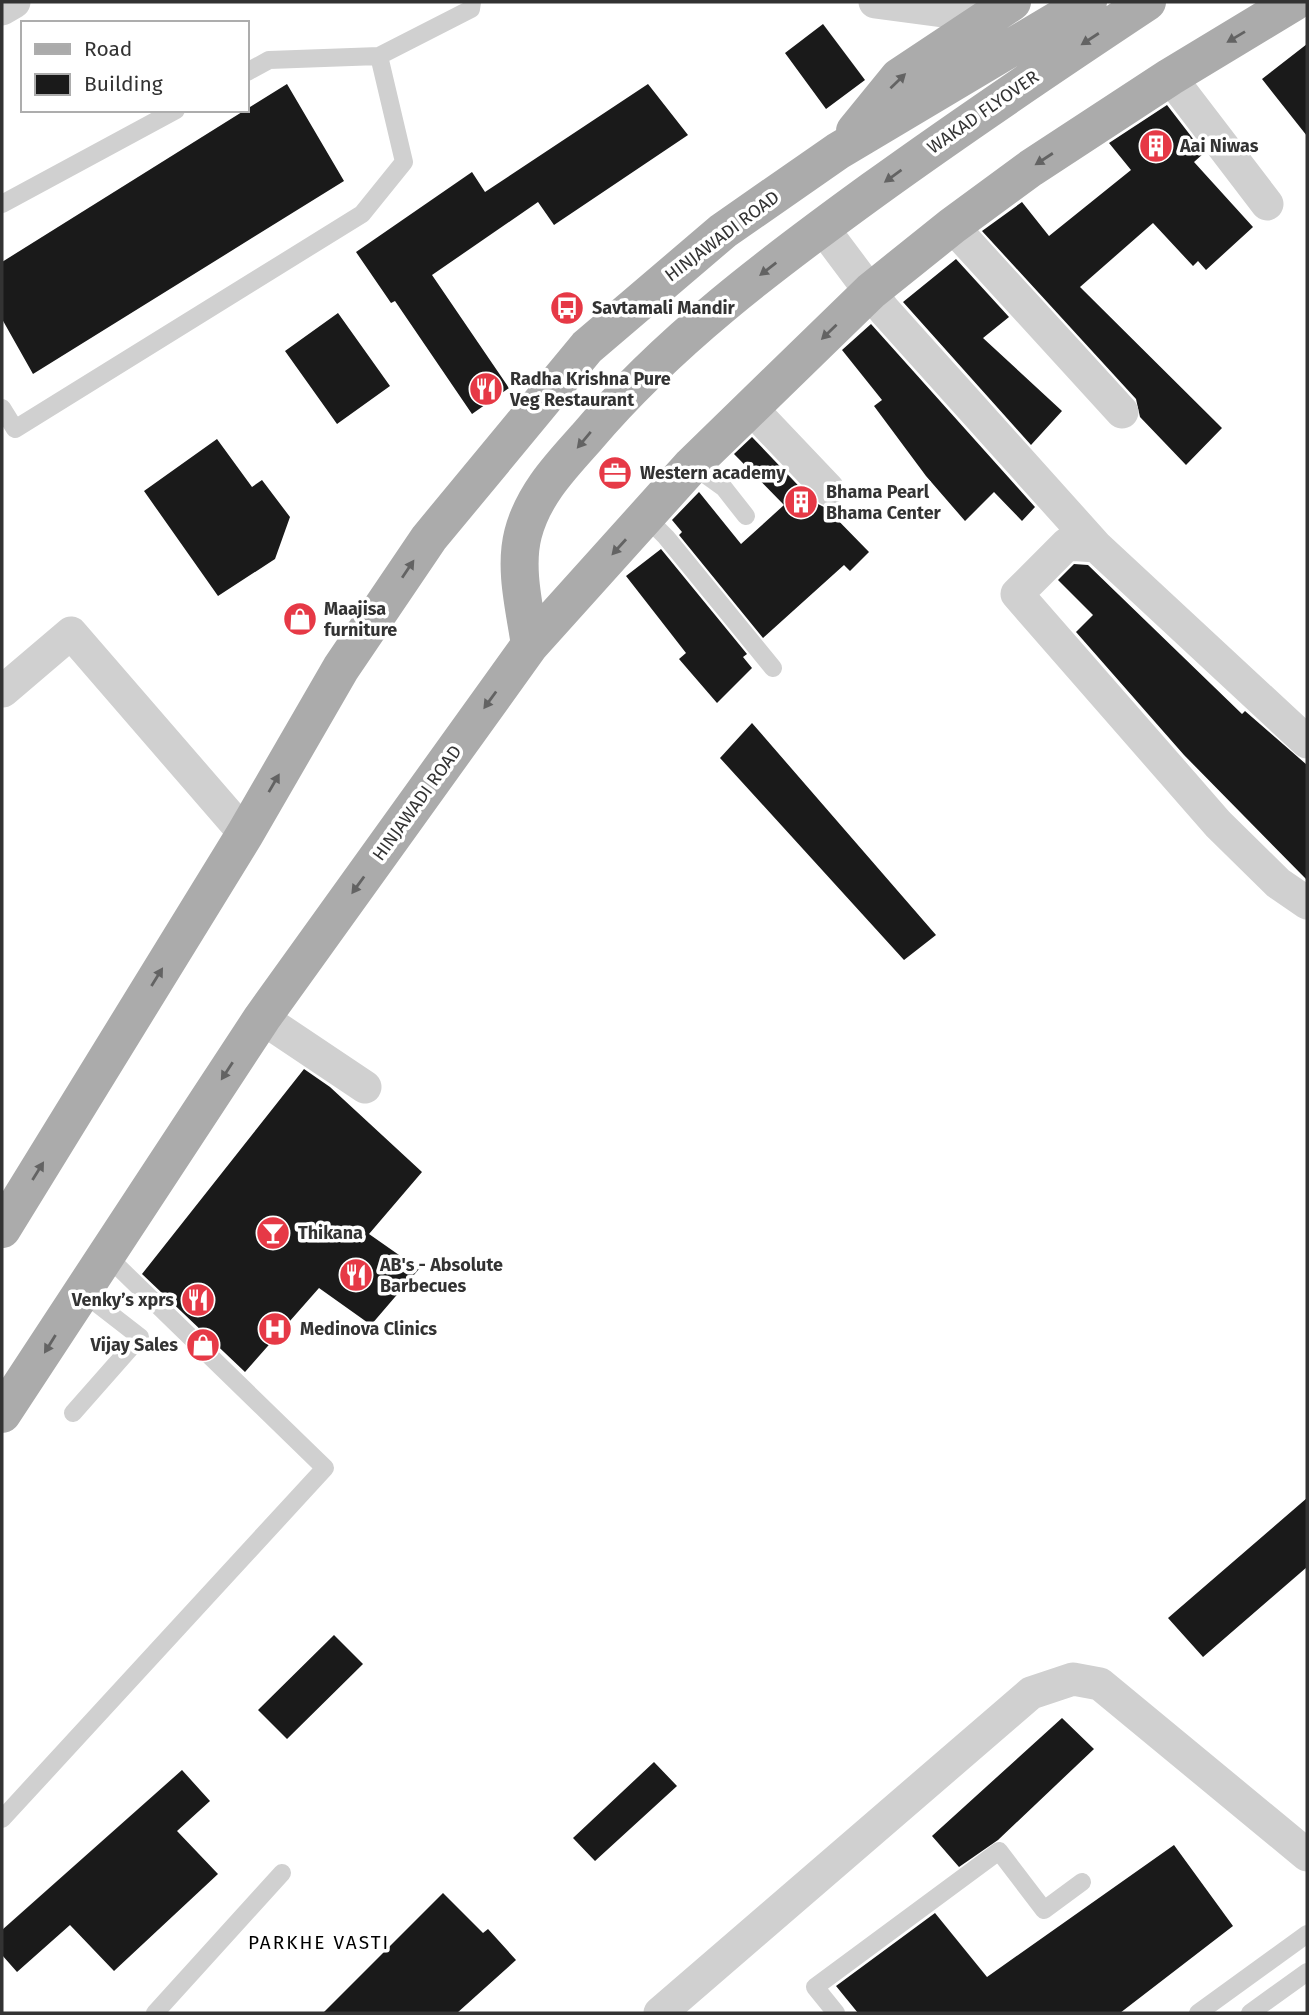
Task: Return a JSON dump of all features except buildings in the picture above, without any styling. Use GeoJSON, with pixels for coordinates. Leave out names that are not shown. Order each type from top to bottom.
{"type":"FeatureCollection","features":[{"type":"Feature","properties":{"kind":"main road","name":"WAKAD FLYOVER"},"geometry":{"type":"LineString","coordinates":[[822,227],[1088,2]]}},
{"type":"Feature","properties":{"kind":"main road","name":"WAKAD FLYOVER"},"geometry":{"type":"LineString","coordinates":[[838,152],[998,79],[1147,2]]}},
{"type":"Feature","properties":{"kind":"main road","name":"HINJAWADI ROAD"},"geometry":{"type":"LineString","coordinates":[[2,1413],[262,1018],[530,645],[692,465],[871,291],[952,226],[1031,168],[1170,77],[1294,2]]}},
{"type":"Feature","properties":{"kind":"main road"},"geometry":{"type":"LineString","coordinates":[[838,152],[899,78],[1000,9]]}},
{"type":"Feature","properties":{"kind":"main road","name":"HINJAWADI ROAD"},"geometry":{"type":"LineString","coordinates":[[2,1229],[245,834],[341,668],[429,538],[499,449],[587,347],[723,231],[838,152]]}},
{"type":"Feature","properties":{"kind":"main road"},"geometry":{"type":"LineString","coordinates":[[530,645],[521,577],[523,535],[545,485],[622,395],[716,309],[822,227]]}},
{"type":"Feature","properties":{"kind":"street"},"geometry":{"type":"LineString","coordinates":[[2,9],[14,2]]}},
{"type":"Feature","properties":{"kind":"street"},"geometry":{"type":"LineString","coordinates":[[875,2],[1000,9]]}},
{"type":"Feature","properties":{"kind":"street"},"geometry":{"type":"LineString","coordinates":[[1170,77],[1267,204]]}},
{"type":"Feature","properties":{"kind":"street"},"geometry":{"type":"LineString","coordinates":[[952,226],[1122,412]]}},
{"type":"Feature","properties":{"kind":"street"},"geometry":{"type":"LineString","coordinates":[[822,227],[884,310],[1096,546],[1307,742]]}},
{"type":"Feature","properties":{"kind":"street"},"geometry":{"type":"LineString","coordinates":[[750,407],[828,489]]}},
{"type":"Feature","properties":{"kind":"street"},"geometry":{"type":"LineString","coordinates":[[1096,546],[1067,544],[1017,594],[1217,824],[1278,883],[1307,903]]}},
{"type":"Feature","properties":{"kind":"street"},"geometry":{"type":"LineString","coordinates":[[2,694],[71,634],[245,834]]}},
{"type":"Feature","properties":{"kind":"street"},"geometry":{"type":"LineString","coordinates":[[2,684],[2,694]]}},
{"type":"Feature","properties":{"kind":"street"},"geometry":{"type":"LineString","coordinates":[[262,1018],[365,1087]]}},
{"type":"Feature","properties":{"kind":"street"},"geometry":{"type":"LineString","coordinates":[[660,2013],[1031,1693],[1073,1679],[1100,1684],[1307,1855]]}},
{"type":"Feature","properties":{"kind":"lane"},"geometry":{"type":"LineString","coordinates":[[248,71],[269,60],[379,56],[471,9],[472,2]]}},
{"type":"Feature","properties":{"kind":"lane"},"geometry":{"type":"LineString","coordinates":[[2,408],[15,429],[362,214],[404,162],[379,56]]}},
{"type":"Feature","properties":{"kind":"lane"},"geometry":{"type":"LineString","coordinates":[[2,204],[172,112]]}},
{"type":"Feature","properties":{"kind":"lane"},"geometry":{"type":"LineString","coordinates":[[692,465],[724,488],[746,516]]}},
{"type":"Feature","properties":{"kind":"lane"},"geometry":{"type":"LineString","coordinates":[[646,517],[666,537],[774,668]]}},
{"type":"Feature","properties":{"kind":"lane"},"geometry":{"type":"LineString","coordinates":[[2,1819],[325,1468],[106,1255]]}},
{"type":"Feature","properties":{"kind":"lane"},"geometry":{"type":"LineString","coordinates":[[73,1413],[140,1337],[82,1292]]}},
{"type":"Feature","properties":{"kind":"lane"},"geometry":{"type":"LineString","coordinates":[[836,2013],[815,1987],[999,1851],[1044,1910],[1082,1882]]}},
{"type":"Feature","properties":{"kind":"lane"},"geometry":{"type":"LineString","coordinates":[[155,2013],[282,1873]]}},
{"type":"Feature","properties":{"kind":"lane"},"geometry":{"type":"LineString","coordinates":[[1198,2013],[1307,1934]]}},
{"type":"Feature","properties":{"kind":"lane"},"geometry":{"type":"LineString","coordinates":[[1250,2013],[1307,1972]]}},
{"type":"Feature","properties":{"kind":"place","name":"Aai Niwas"},"geometry":{"type":"Point","coordinates":[1156,146]}},
{"type":"Feature","properties":{"kind":"place","name":"Savtamali Mandir"},"geometry":{"type":"Point","coordinates":[567,308]}},
{"type":"Feature","properties":{"kind":"place","name":"Radha Krishna Pure Veg Restaurant"},"geometry":{"type":"Point","coordinates":[486,389]}},
{"type":"Feature","properties":{"kind":"place","name":"Western academy"},"geometry":{"type":"Point","coordinates":[615,473]}},
{"type":"Feature","properties":{"kind":"place","name":"Bhama Pearl Bhama Center"},"geometry":{"type":"Point","coordinates":[801,502]}},
{"type":"Feature","properties":{"kind":"place","name":"Maajisa furniture"},"geometry":{"type":"Point","coordinates":[300,619]}},
{"type":"Feature","properties":{"kind":"place","name":"Thikana"},"geometry":{"type":"Point","coordinates":[273,1233]}},
{"type":"Feature","properties":{"kind":"place","name":"AB's - Absolute Barbecues"},"geometry":{"type":"Point","coordinates":[356,1275]}},
{"type":"Feature","properties":{"kind":"place","name":"Venky’s xprs"},"geometry":{"type":"Point","coordinates":[198,1300]}},
{"type":"Feature","properties":{"kind":"place","name":"Medinova Clinics"},"geometry":{"type":"Point","coordinates":[275,1329]}},
{"type":"Feature","properties":{"kind":"place","name":"Vijay Sales"},"geometry":{"type":"Point","coordinates":[203,1345]}},
{"type":"Feature","properties":{"kind":"district","name":"PARKHE VASTI"},"geometry":{"type":"Point","coordinates":[319,1942]}}]}
